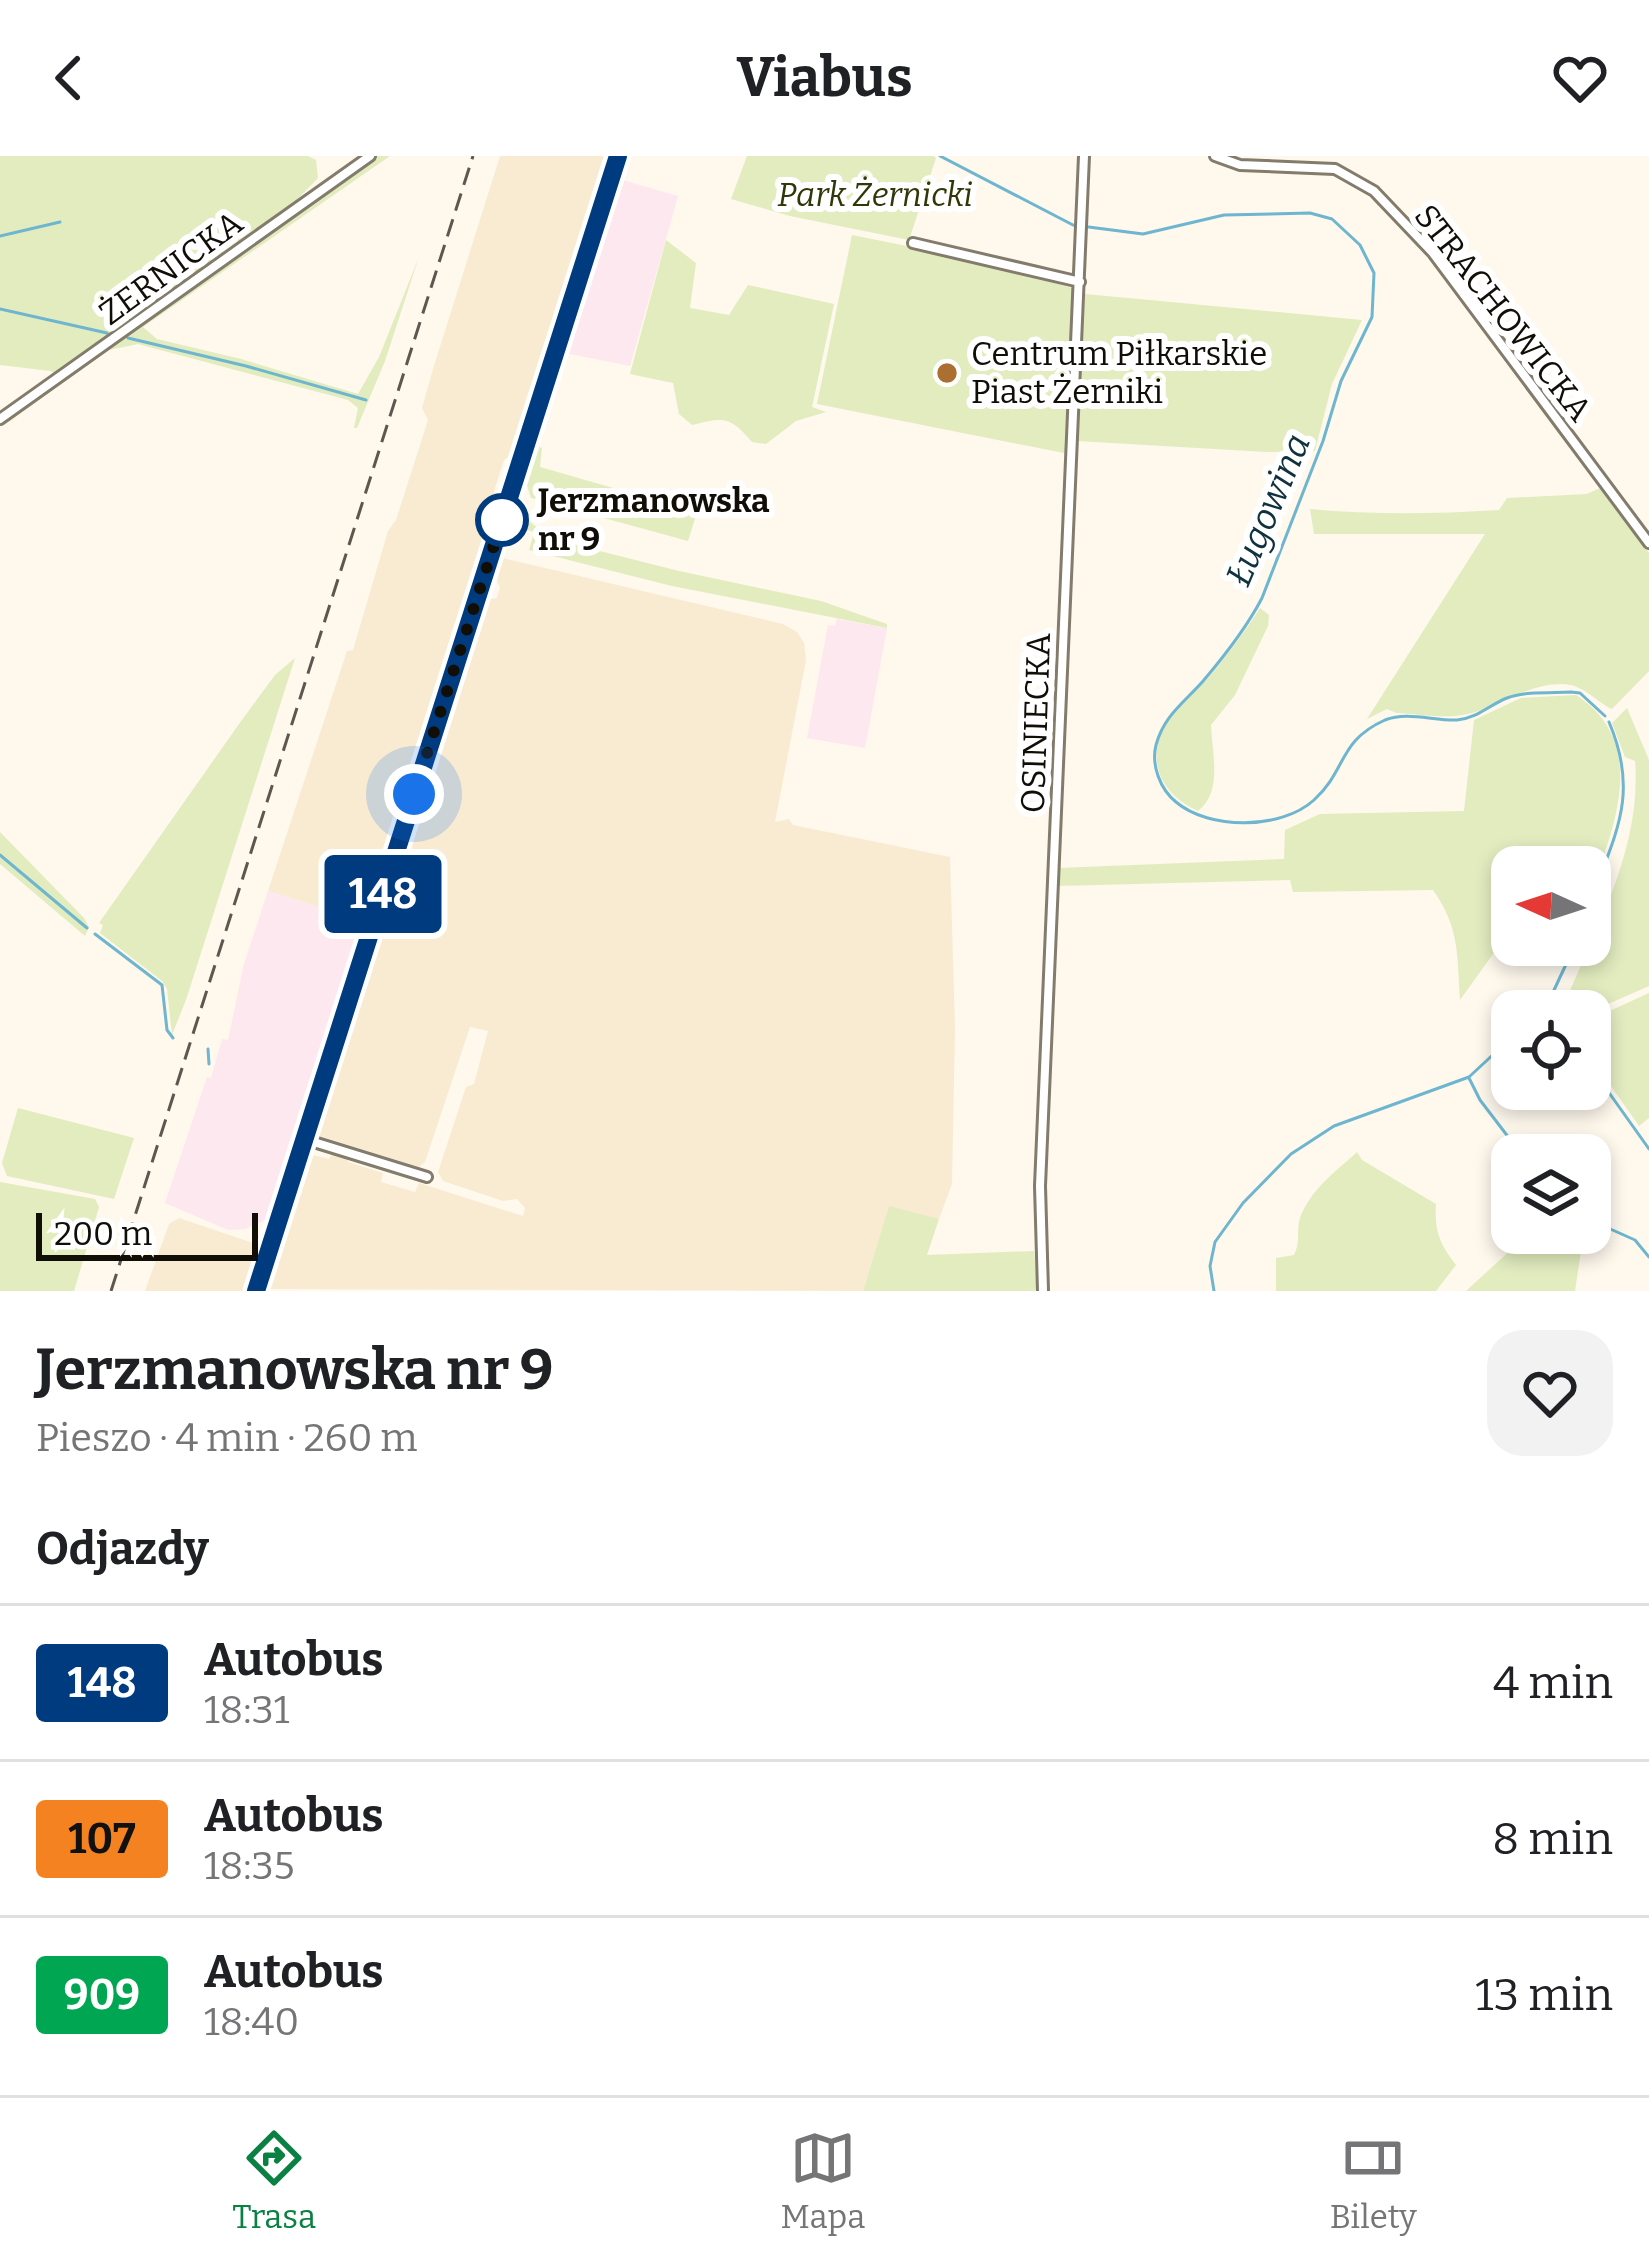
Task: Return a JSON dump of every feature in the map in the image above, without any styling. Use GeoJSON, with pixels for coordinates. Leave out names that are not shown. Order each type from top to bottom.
{"type":"FeatureCollection","features":[{"type":"Feature","properties":{"kind":"street","name":"ŻERNICKA"},"geometry":{"type":"LineString","coordinates":[[0,419],[370,156]]}},
{"type":"Feature","properties":{"kind":"street"},"geometry":{"type":"LineString","coordinates":[[256,1291],[619,156]]}},
{"type":"Feature","properties":{"kind":"street","name":"OSINIECKA"},"geometry":{"type":"LineString","coordinates":[[1043,1291],[1040,1186],[1084,156]]}},
{"type":"Feature","properties":{"kind":"street","name":"STRACHOWICKA"},"geometry":{"type":"LineString","coordinates":[[1215,156],[1240,165],[1335,169],[1374,191],[1432,253],[1649,543]]}},
{"type":"Feature","properties":{"kind":"street"},"geometry":{"type":"LineString","coordinates":[[913,243],[1080,282]]}},
{"type":"Feature","properties":{"kind":"street"},"geometry":{"type":"LineString","coordinates":[[304,1139],[427,1177]]}},
{"type":"Feature","properties":{"kind":"shaded area"},"geometry":{"type":"Polygon","coordinates":[[[500,156],[604,156],[511,451],[515,453],[504,460],[494,491],[499,503],[365,921],[268,891],[428,420],[422,408],[500,156]]]}},
{"type":"Feature","properties":{"kind":"shaded area"},"geometry":{"type":"Polygon","coordinates":[[[619,179],[678,196],[630,366],[565,353],[619,179]]]}},
{"type":"Feature","properties":{"kind":"shaded area"},"geometry":{"type":"Polygon","coordinates":[[[503,558],[783,624],[797,632],[806,660],[775,822],[789,819],[793,825],[950,857],[955,1028],[952,1184],[939,1219],[889,1207],[863,1291],[265,1289],[309,1154],[329,1159],[332,1153],[383,1173],[381,1182],[415,1192],[419,1183],[523,1216],[525,1208],[517,1199],[503,1201],[443,1181],[438,1172],[466,1087],[474,1084],[488,1031],[470,1027],[425,1162],[419,1167],[314,1134],[484,600],[497,598],[500,587],[493,574],[503,558]]]}},
{"type":"Feature","properties":{"kind":"shaded area"},"geometry":{"type":"Polygon","coordinates":[[[837,619],[887,628],[865,748],[807,738],[828,625],[835,626],[837,619]]]}},
{"type":"Feature","properties":{"kind":"shaded area"},"geometry":{"type":"Polygon","coordinates":[[[268,891],[365,921],[270,1218],[245,1229],[228,1230],[165,1203],[207,1077],[211,1078],[222,1039],[228,1040],[244,964],[268,891]]]}},
{"type":"Feature","properties":{"kind":"shaded area"},"geometry":{"type":"Polygon","coordinates":[[[179,1218],[262,1246],[247,1291],[145,1291],[169,1224],[179,1218]]]}},
{"type":"Feature","properties":{"kind":"green space"},"geometry":{"type":"Polygon","coordinates":[[[0,156],[308,156],[316,160],[318,178],[287,210],[55,375],[0,365],[0,156]]]}},
{"type":"Feature","properties":{"kind":"green space"},"geometry":{"type":"Polygon","coordinates":[[[377,156],[390,156],[143,327],[157,339],[358,394],[379,357],[419,257],[357,428],[358,408],[348,400],[138,344],[109,350],[0,428],[53,385],[377,156]]]}},
{"type":"Feature","properties":{"kind":"green space","name":"Park Żernicki"},"geometry":{"type":"Polygon","coordinates":[[[747,156],[936,158],[909,240],[731,199],[747,156]]]}},
{"type":"Feature","properties":{"kind":"green space","name":"Centrum Piłkarskie Piast Żerniki"},"geometry":{"type":"Polygon","coordinates":[[[852,235],[961,257],[1072,288],[1069,454],[817,404],[852,235]]]}},
{"type":"Feature","properties":{"kind":"green space"},"geometry":{"type":"Polygon","coordinates":[[[666,240],[696,263],[690,308],[729,315],[748,285],[834,304],[812,407],[826,412],[796,421],[766,444],[752,442],[726,421],[692,425],[679,414],[673,383],[630,374],[666,240]]]}},
{"type":"Feature","properties":{"kind":"green space"},"geometry":{"type":"Polygon","coordinates":[[[1085,294],[1362,320],[1332,384],[1315,451],[1077,441],[1085,294]]]}},
{"type":"Feature","properties":{"kind":"green space"},"geometry":{"type":"Polygon","coordinates":[[[534,445],[542,448],[540,467],[697,512],[688,541],[531,498],[524,476],[534,445]]]}},
{"type":"Feature","properties":{"kind":"green space"},"geometry":{"type":"Polygon","coordinates":[[[1600,488],[1649,553],[1649,671],[1612,709],[1583,690],[1562,684],[1538,687],[1463,715],[1387,709],[1367,719],[1485,534],[1314,534],[1310,509],[1499,510],[1507,498],[1587,494],[1600,488]]]}},
{"type":"Feature","properties":{"kind":"green space"},"geometry":{"type":"Polygon","coordinates":[[[516,511],[552,539],[821,601],[887,624],[887,628],[672,586],[529,550],[534,532],[511,524],[516,511]]]}},
{"type":"Feature","properties":{"kind":"green space"},"geometry":{"type":"Polygon","coordinates":[[[1260,608],[1269,615],[1268,626],[1235,695],[1211,725],[1213,783],[1198,811],[1183,803],[1163,781],[1158,768],[1159,740],[1175,710],[1209,677],[1260,608]]]}},
{"type":"Feature","properties":{"kind":"green space"},"geometry":{"type":"Polygon","coordinates":[[[295,658],[172,1035],[162,981],[100,933],[103,925],[99,923],[275,675],[295,658]]]}},
{"type":"Feature","properties":{"kind":"green space"},"geometry":{"type":"Polygon","coordinates":[[[1576,695],[1599,714],[1613,736],[1619,761],[1616,813],[1607,846],[1491,846],[1491,957],[1460,1000],[1453,930],[1433,890],[1293,892],[1290,880],[1057,886],[1058,868],[1284,859],[1285,830],[1320,814],[1464,811],[1474,720],[1521,698],[1576,695]]]}},
{"type":"Feature","properties":{"kind":"green space"},"geometry":{"type":"Polygon","coordinates":[[[1627,708],[1649,760],[1649,986],[1611,1003],[1611,990],[1570,990],[1580,966],[1611,966],[1611,893],[1624,856],[1635,793],[1635,761],[1625,757],[1612,723],[1627,708]]]}},
{"type":"Feature","properties":{"kind":"green space"},"geometry":{"type":"Polygon","coordinates":[[[0,832],[84,918],[89,927],[85,936],[0,864],[0,832]]]}},
{"type":"Feature","properties":{"kind":"green space"},"geometry":{"type":"Polygon","coordinates":[[[1649,993],[1649,1118],[1639,1126],[1611,1086],[1611,1010],[1649,993]]]}},
{"type":"Feature","properties":{"kind":"green space"},"geometry":{"type":"Polygon","coordinates":[[[18,1108],[134,1138],[114,1199],[7,1176],[2,1163],[18,1108]]]}},
{"type":"Feature","properties":{"kind":"green space"},"geometry":{"type":"Polygon","coordinates":[[[1357,1152],[1362,1160],[1436,1204],[1439,1237],[1456,1265],[1436,1291],[1276,1291],[1276,1258],[1294,1255],[1299,1223],[1310,1198],[1357,1152]]]}},
{"type":"Feature","properties":{"kind":"green space"},"geometry":{"type":"Polygon","coordinates":[[[0,1182],[95,1199],[99,1207],[74,1291],[0,1291],[0,1182]]]}},
{"type":"Feature","properties":{"kind":"green space"},"geometry":{"type":"Polygon","coordinates":[[[889,1206],[939,1219],[927,1255],[1034,1251],[1038,1291],[863,1291],[889,1206]]]}},
{"type":"Feature","properties":{"kind":"green space"},"geometry":{"type":"Polygon","coordinates":[[[1506,1254],[1581,1254],[1575,1291],[1466,1291],[1506,1254]]]}},
{"type":"Feature","properties":{"kind":"waterway","name":"Ługowina"},"geometry":{"type":"LineString","coordinates":[[940,156],[1073,225],[1143,234],[1224,215],[1310,213],[1332,219],[1360,245],[1374,273],[1372,317],[1341,381],[1323,441],[1262,598],[1228,650],[1160,734],[1156,768],[1176,802],[1225,822],[1283,817],[1314,800],[1359,737],[1393,717],[1457,720],[1514,696],[1571,692],[1580,693],[1605,716]]}},
{"type":"Feature","properties":{"kind":"waterway"},"geometry":{"type":"LineString","coordinates":[[0,236],[60,222]]}},
{"type":"Feature","properties":{"kind":"waterway"},"geometry":{"type":"LineString","coordinates":[[0,309],[107,333]]}},
{"type":"Feature","properties":{"kind":"waterway"},"geometry":{"type":"LineString","coordinates":[[128,338],[366,400]]}},
{"type":"Feature","properties":{"kind":"waterway","name":"Ługowina"},"geometry":{"type":"LineString","coordinates":[[1609,722],[1623,771],[1620,814],[1611,846]]}},
{"type":"Feature","properties":{"kind":"waterway"},"geometry":{"type":"LineString","coordinates":[[0,855],[87,928]]}},
{"type":"Feature","properties":{"kind":"waterway"},"geometry":{"type":"LineString","coordinates":[[95,934],[162,985],[167,1030],[173,1038]]}},
{"type":"Feature","properties":{"kind":"waterway","name":"Ługowina"},"geometry":{"type":"LineString","coordinates":[[1554,990],[1565,966]]}},
{"type":"Feature","properties":{"kind":"waterway"},"geometry":{"type":"LineString","coordinates":[[208,1049],[209,1064]]}},
{"type":"Feature","properties":{"kind":"waterway"},"geometry":{"type":"LineString","coordinates":[[1214,1291],[1210,1266],[1215,1242],[1243,1203],[1291,1154],[1334,1126],[1469,1077],[1491,1057]]}},
{"type":"Feature","properties":{"kind":"waterway"},"geometry":{"type":"LineString","coordinates":[[1469,1078],[1506,1134]]}},
{"type":"Feature","properties":{"kind":"waterway","name":"Ługowina"},"geometry":{"type":"LineString","coordinates":[[1611,1096],[1649,1149]]}},
{"type":"Feature","properties":{"kind":"waterway"},"geometry":{"type":"LineString","coordinates":[[1611,1229],[1635,1240],[1649,1257]]}},
{"type":"Feature","properties":{"kind":"railway"},"geometry":{"type":"LineString","coordinates":[[111,1291],[473,156]]}},
{"type":"Feature","properties":{"kind":"bus line","name":"148"},"geometry":{"type":"LineString","coordinates":[[256,1291],[618,156]]}},
{"type":"Feature","properties":{"kind":"place","name":"Centrum Piłkarskie Piast Żerniki"},"geometry":{"type":"Point","coordinates":[947,373]}},
{"type":"Feature","properties":{"kind":"place","name":"Jerzmanowska nr 9"},"geometry":{"type":"Point","coordinates":[502,520]}},
{"type":"Feature","properties":{"kind":"route"},"geometry":{"type":"LineString","coordinates":[[414,794],[502,520]]}}]}
